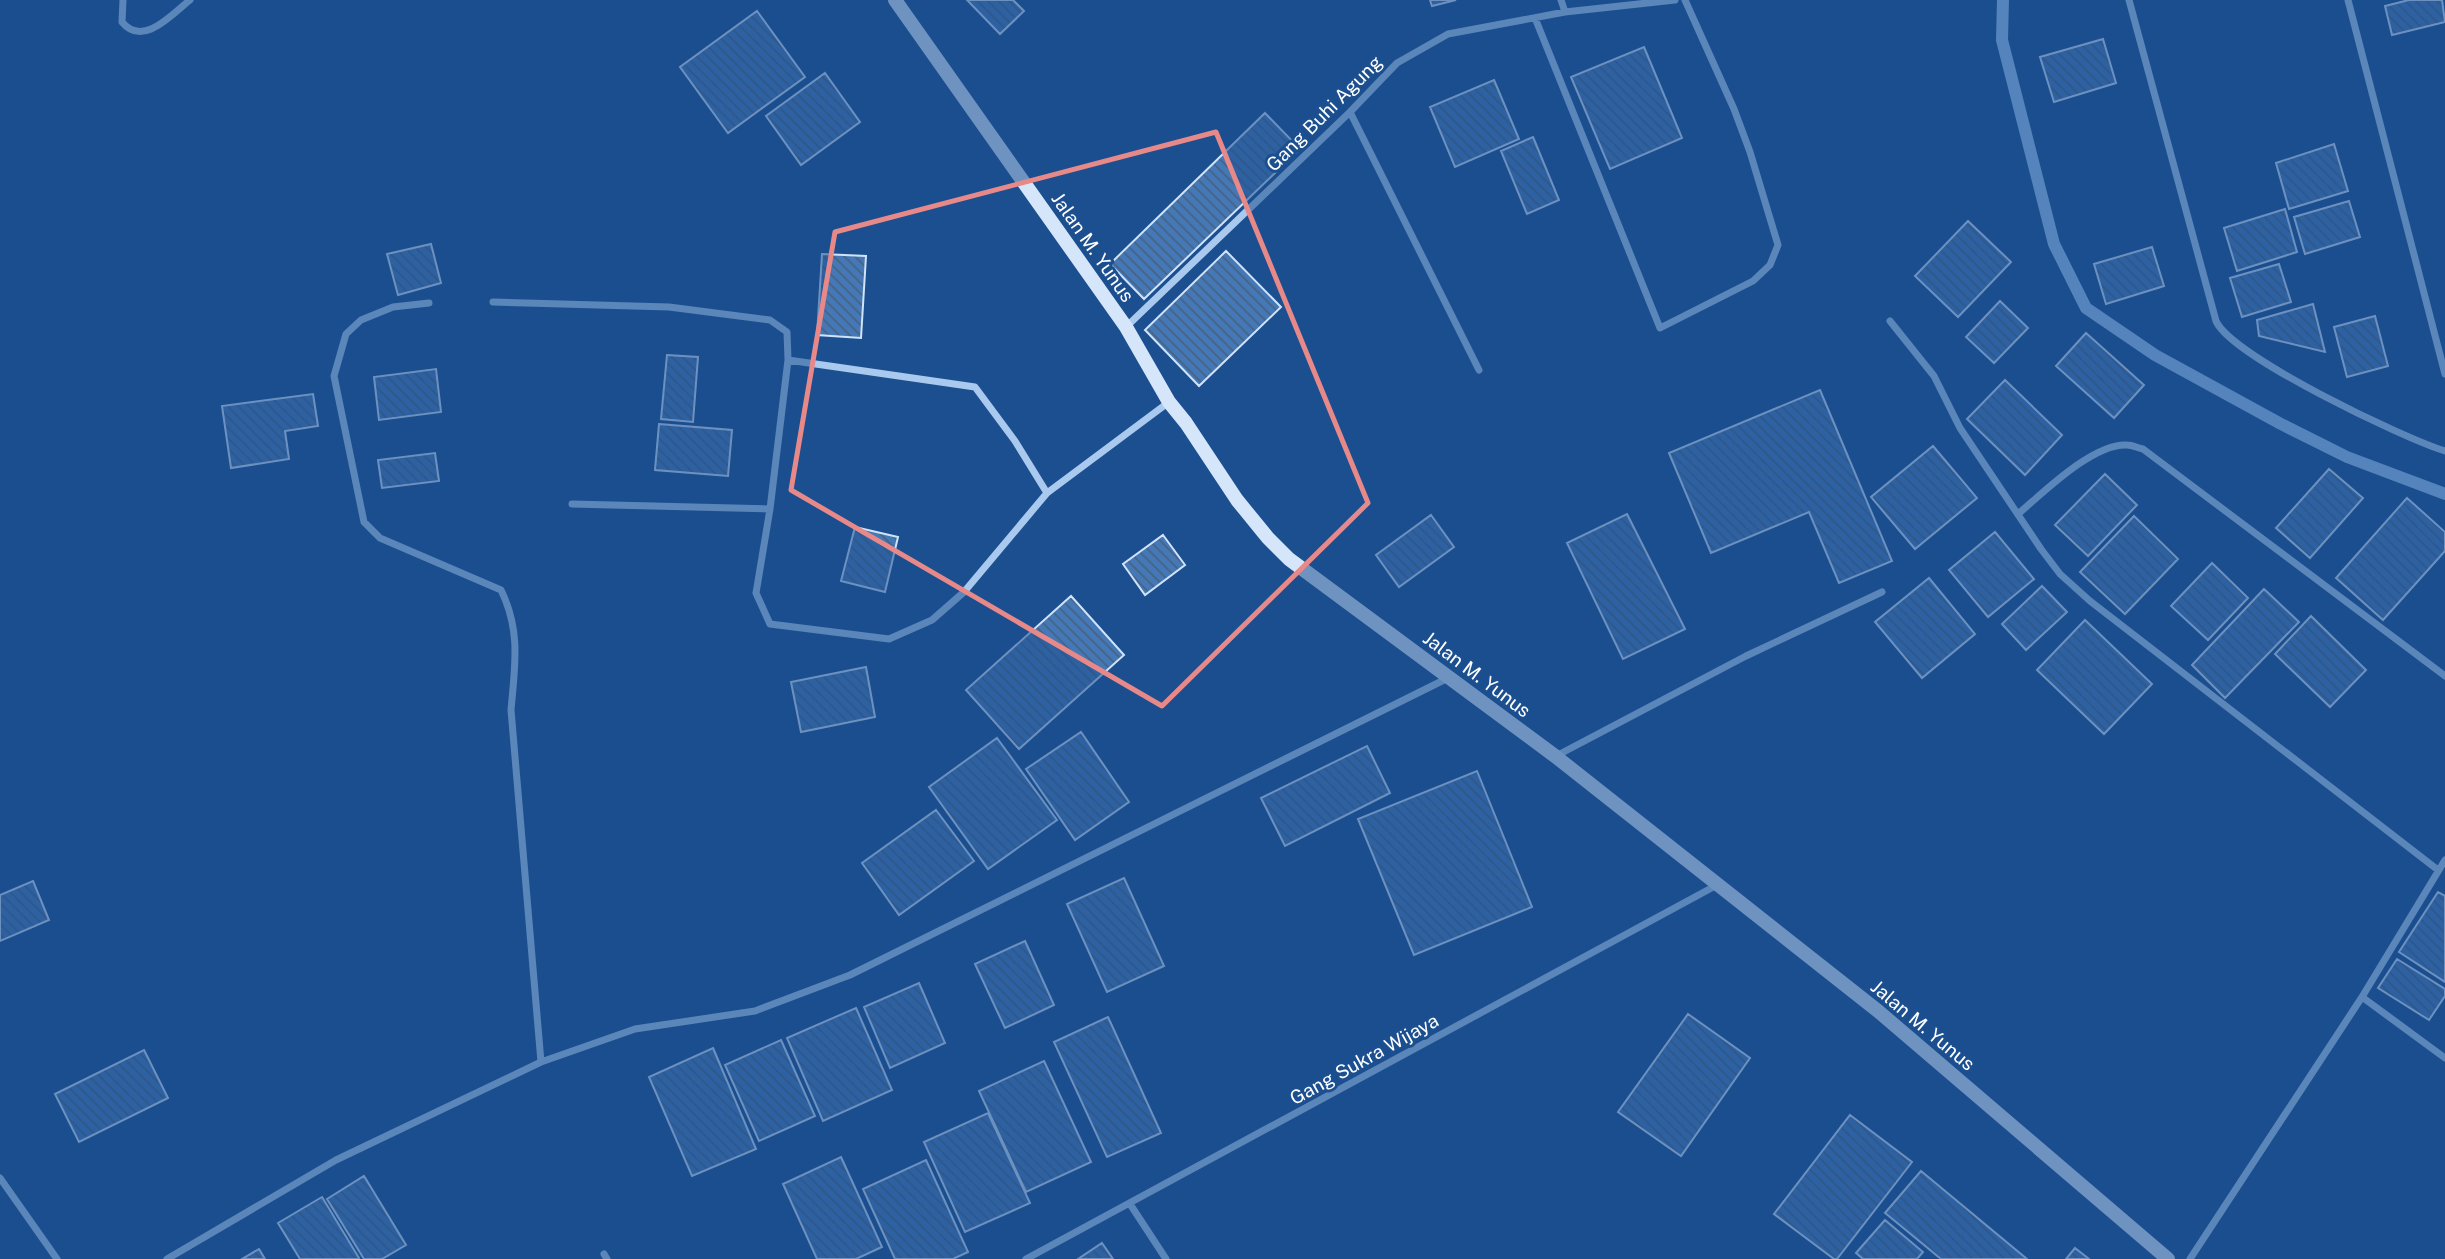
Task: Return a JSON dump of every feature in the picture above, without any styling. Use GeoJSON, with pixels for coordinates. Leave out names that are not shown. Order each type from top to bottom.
{"type":"FeatureCollection","features":[{"type":"Feature","properties":{"kind":"street"},"geometry":{"type":"LineString","coordinates":[[123,0],[122,22],[127,28],[144,32],[153,29],[190,0]]}},
{"type":"Feature","properties":{"kind":"street","name":"Jalan M. Yunus"},"geometry":{"type":"LineString","coordinates":[[895,0],[1126,327],[1169,402],[1237,500],[1289,559],[1555,756],[1878,1011],[2168,1259]]}},
{"type":"Feature","properties":{"kind":"street"},"geometry":{"type":"LineString","coordinates":[[1561,0],[1565,12]]}},
{"type":"Feature","properties":{"kind":"street","name":"Gang Buhi Agung"},"geometry":{"type":"LineString","coordinates":[[1126,327],[1350,112],[1397,63],[1448,34],[1565,12],[1675,0]]}},
{"type":"Feature","properties":{"kind":"street"},"geometry":{"type":"LineString","coordinates":[[1535,18],[1660,328],[1752,281],[1770,265],[1778,245],[1734,109],[1685,0]]}},
{"type":"Feature","properties":{"kind":"street"},"geometry":{"type":"LineString","coordinates":[[2129,0],[2221,332],[2232,342],[2288,377],[2411,438],[2445,451]]}},
{"type":"Feature","properties":{"kind":"street"},"geometry":{"type":"LineString","coordinates":[[2348,0],[2445,374]]}},
{"type":"Feature","properties":{"kind":"street"},"geometry":{"type":"LineString","coordinates":[[1350,112],[1479,370]]}},
{"type":"Feature","properties":{"kind":"street"},"geometry":{"type":"LineString","coordinates":[[493,302],[669,307],[770,320],[787,332],[788,360],[756,593],[771,624],[889,639],[932,620],[964,592],[1047,493],[1169,402]]}},
{"type":"Feature","properties":{"kind":"street"},"geometry":{"type":"LineString","coordinates":[[429,303],[393,307],[361,320],[346,334],[334,376],[364,522],[380,538],[501,590],[511,611],[516,656],[511,710],[541,1062]]}},
{"type":"Feature","properties":{"kind":"street"},"geometry":{"type":"LineString","coordinates":[[1889,321],[1934,376],[1960,428],[2060,574],[2090,601],[2438,870]]}},
{"type":"Feature","properties":{"kind":"street"},"geometry":{"type":"LineString","coordinates":[[788,360],[975,387],[1015,441],[1047,493]]}},
{"type":"Feature","properties":{"kind":"street"},"geometry":{"type":"LineString","coordinates":[[2018,514],[2084,460],[2126,445],[2143,449],[2445,677]]}},
{"type":"Feature","properties":{"kind":"street"},"geometry":{"type":"LineString","coordinates":[[572,504],[769,509]]}},
{"type":"Feature","properties":{"kind":"street"},"geometry":{"type":"LineString","coordinates":[[1555,756],[1746,656],[1882,592]]}},
{"type":"Feature","properties":{"kind":"street"},"geometry":{"type":"LineString","coordinates":[[167,1259],[336,1160],[541,1062],[635,1029],[755,1011],[850,975],[1449,677]]}},
{"type":"Feature","properties":{"kind":"street"},"geometry":{"type":"LineString","coordinates":[[2190,1259],[2362,997],[2445,860]]}},
{"type":"Feature","properties":{"kind":"street","name":"Gang Sukra Wijaya"},"geometry":{"type":"LineString","coordinates":[[1026,1259],[1717,884]]}},
{"type":"Feature","properties":{"kind":"street"},"geometry":{"type":"LineString","coordinates":[[2362,997],[2445,1059]]}},
{"type":"Feature","properties":{"kind":"street"},"geometry":{"type":"LineString","coordinates":[[0,1178],[57,1259]]}},
{"type":"Feature","properties":{"kind":"street"},"geometry":{"type":"LineString","coordinates":[[1130,1204],[1166,1259]]}},
{"type":"Feature","properties":{"kind":"highlighted area"},"geometry":{"type":"Polygon","coordinates":[[[1216,132],[1368,503],[1162,706],[791,490],[835,232],[1216,132]]]}},
{"type":"Feature","properties":{"kind":"building"},"geometry":{"type":"Polygon","coordinates":[[[967,0],[1013,0],[1024,11],[1000,34],[967,0]]]}},
{"type":"Feature","properties":{"kind":"building"},"geometry":{"type":"Polygon","coordinates":[[[1430,0],[1456,0],[1432,6],[1430,0]]]}},
{"type":"Feature","properties":{"kind":"building"},"geometry":{"type":"Polygon","coordinates":[[[2409,0],[2442,0],[2445,22],[2392,35],[2385,6],[2409,0]]]}},
{"type":"Feature","properties":{"kind":"building"},"geometry":{"type":"Polygon","coordinates":[[[757,11],[805,77],[728,133],[680,67],[757,11]]]}},
{"type":"Feature","properties":{"kind":"building"},"geometry":{"type":"Polygon","coordinates":[[[2103,39],[2116,83],[2054,102],[2040,57],[2103,39]]]}},
{"type":"Feature","properties":{"kind":"building"},"geometry":{"type":"Polygon","coordinates":[[[1644,47],[1682,138],[1610,169],[1571,77],[1644,47]]]}},
{"type":"Feature","properties":{"kind":"building"},"geometry":{"type":"Polygon","coordinates":[[[825,73],[860,122],[801,165],[766,116],[825,73]]]}},
{"type":"Feature","properties":{"kind":"building"},"geometry":{"type":"Polygon","coordinates":[[[1494,80],[1519,139],[1455,167],[1430,107],[1494,80]]]}},
{"type":"Feature","properties":{"kind":"building"},"geometry":{"type":"Polygon","coordinates":[[[1265,113],[1300,149],[1144,299],[1110,264],[1265,113]]]}},
{"type":"Feature","properties":{"kind":"building"},"geometry":{"type":"Polygon","coordinates":[[[1533,137],[1559,200],[1527,214],[1501,151],[1533,137]]]}},
{"type":"Feature","properties":{"kind":"building"},"geometry":{"type":"Polygon","coordinates":[[[2334,144],[2348,191],[2289,209],[2276,163],[2334,144]]]}},
{"type":"Feature","properties":{"kind":"building"},"geometry":{"type":"Polygon","coordinates":[[[2349,201],[2360,237],[2305,254],[2294,217],[2349,201]]]}},
{"type":"Feature","properties":{"kind":"building"},"geometry":{"type":"Polygon","coordinates":[[[2285,209],[2297,252],[2237,271],[2224,228],[2285,209]]]}},
{"type":"Feature","properties":{"kind":"building"},"geometry":{"type":"Polygon","coordinates":[[[1968,221],[2011,262],[1958,317],[1915,276],[1968,221]]]}},
{"type":"Feature","properties":{"kind":"building"},"geometry":{"type":"Polygon","coordinates":[[[431,244],[441,283],[398,295],[387,254],[431,244]]]}},
{"type":"Feature","properties":{"kind":"building"},"geometry":{"type":"Polygon","coordinates":[[[2152,247],[2164,286],[2106,304],[2094,264],[2152,247]]]}},
{"type":"Feature","properties":{"kind":"building"},"geometry":{"type":"Polygon","coordinates":[[[1226,251],[1281,307],[1199,386],[1145,330],[1226,251]]]}},
{"type":"Feature","properties":{"kind":"building"},"geometry":{"type":"Polygon","coordinates":[[[822,254],[866,256],[861,338],[817,335],[822,254]]]}},
{"type":"Feature","properties":{"kind":"building"},"geometry":{"type":"Polygon","coordinates":[[[2279,264],[2291,302],[2242,317],[2230,278],[2279,264]]]}},
{"type":"Feature","properties":{"kind":"building"},"geometry":{"type":"Polygon","coordinates":[[[2000,301],[2028,328],[1994,363],[1966,337],[2000,301]]]}},
{"type":"Feature","properties":{"kind":"building"},"geometry":{"type":"Polygon","coordinates":[[[2313,304],[2325,352],[2259,336],[2257,320],[2313,304]]]}},
{"type":"Feature","properties":{"kind":"building"},"geometry":{"type":"Polygon","coordinates":[[[2375,316],[2388,366],[2347,377],[2334,327],[2375,316]]]}},
{"type":"Feature","properties":{"kind":"building"},"geometry":{"type":"Polygon","coordinates":[[[2086,333],[2144,385],[2114,418],[2056,366],[2086,333]]]}},
{"type":"Feature","properties":{"kind":"building"},"geometry":{"type":"Polygon","coordinates":[[[667,355],[698,357],[693,422],[661,419],[667,355]]]}},
{"type":"Feature","properties":{"kind":"building"},"geometry":{"type":"Polygon","coordinates":[[[436,369],[441,412],[379,420],[374,377],[436,369]]]}},
{"type":"Feature","properties":{"kind":"building"},"geometry":{"type":"Polygon","coordinates":[[[2005,380],[2062,435],[2025,475],[1967,419],[2005,380]]]}},
{"type":"Feature","properties":{"kind":"building"},"geometry":{"type":"Polygon","coordinates":[[[1820,390],[1892,561],[1839,583],[1809,512],[1711,553],[1669,453],[1820,390]]]}},
{"type":"Feature","properties":{"kind":"building"},"geometry":{"type":"Polygon","coordinates":[[[313,394],[318,426],[285,431],[289,459],[231,468],[222,406],[313,394]]]}},
{"type":"Feature","properties":{"kind":"building"},"geometry":{"type":"Polygon","coordinates":[[[659,424],[732,430],[728,476],[655,470],[659,424]]]}},
{"type":"Feature","properties":{"kind":"building"},"geometry":{"type":"Polygon","coordinates":[[[1933,446],[1977,498],[1915,549],[1871,497],[1933,446]]]}},
{"type":"Feature","properties":{"kind":"building"},"geometry":{"type":"Polygon","coordinates":[[[435,453],[439,481],[382,488],[378,460],[435,453]]]}},
{"type":"Feature","properties":{"kind":"building"},"geometry":{"type":"Polygon","coordinates":[[[2329,469],[2363,498],[2310,558],[2276,528],[2329,469]]]}},
{"type":"Feature","properties":{"kind":"building"},"geometry":{"type":"Polygon","coordinates":[[[2105,474],[2137,505],[2088,556],[2055,525],[2105,474]]]}},
{"type":"Feature","properties":{"kind":"building"},"geometry":{"type":"Polygon","coordinates":[[[2407,498],[2445,532],[2445,551],[2383,620],[2336,578],[2407,498]]]}},
{"type":"Feature","properties":{"kind":"building"},"geometry":{"type":"Polygon","coordinates":[[[1627,514],[1685,629],[1623,659],[1567,543],[1627,514]]]}},
{"type":"Feature","properties":{"kind":"building"},"geometry":{"type":"Polygon","coordinates":[[[1431,515],[1454,547],[1399,587],[1376,555],[1431,515]]]}},
{"type":"Feature","properties":{"kind":"building"},"geometry":{"type":"Polygon","coordinates":[[[2134,516],[2178,559],[2125,614],[2080,572],[2134,516]]]}},
{"type":"Feature","properties":{"kind":"building"},"geometry":{"type":"Polygon","coordinates":[[[855,527],[898,537],[885,592],[841,581],[855,527]]]}},
{"type":"Feature","properties":{"kind":"building"},"geometry":{"type":"Polygon","coordinates":[[[1995,532],[2034,579],[1988,617],[1949,570],[1995,532]]]}},
{"type":"Feature","properties":{"kind":"building"},"geometry":{"type":"Polygon","coordinates":[[[1163,535],[1185,565],[1145,595],[1123,564],[1163,535]]]}},
{"type":"Feature","properties":{"kind":"building"},"geometry":{"type":"Polygon","coordinates":[[[2212,563],[2248,598],[2208,640],[2171,606],[2212,563]]]}},
{"type":"Feature","properties":{"kind":"building"},"geometry":{"type":"Polygon","coordinates":[[[1929,578],[1975,634],[1922,678],[1875,622],[1929,578]]]}},
{"type":"Feature","properties":{"kind":"building"},"geometry":{"type":"Polygon","coordinates":[[[2042,586],[2067,612],[2026,650],[2002,624],[2042,586]]]}},
{"type":"Feature","properties":{"kind":"building"},"geometry":{"type":"Polygon","coordinates":[[[2264,589],[2299,622],[2225,698],[2192,665],[2264,589]]]}},
{"type":"Feature","properties":{"kind":"building"},"geometry":{"type":"Polygon","coordinates":[[[1071,596],[1124,655],[1019,749],[966,690],[1071,596]]]}},
{"type":"Feature","properties":{"kind":"building"},"geometry":{"type":"Polygon","coordinates":[[[2311,616],[2366,670],[2330,707],[2275,654],[2311,616]]]}},
{"type":"Feature","properties":{"kind":"building"},"geometry":{"type":"Polygon","coordinates":[[[2085,620],[2152,684],[2104,734],[2037,670],[2085,620]]]}},
{"type":"Feature","properties":{"kind":"building"},"geometry":{"type":"Polygon","coordinates":[[[866,667],[875,717],[801,732],[791,682],[866,667]]]}},
{"type":"Feature","properties":{"kind":"building"},"geometry":{"type":"Polygon","coordinates":[[[1081,732],[1129,802],[1075,840],[1026,769],[1081,732]]]}},
{"type":"Feature","properties":{"kind":"building"},"geometry":{"type":"Polygon","coordinates":[[[997,738],[1057,820],[988,869],[929,787],[997,738]]]}},
{"type":"Feature","properties":{"kind":"building"},"geometry":{"type":"Polygon","coordinates":[[[1367,746],[1390,793],[1285,846],[1261,798],[1367,746]]]}},
{"type":"Feature","properties":{"kind":"building"},"geometry":{"type":"Polygon","coordinates":[[[1477,771],[1532,907],[1414,955],[1358,819],[1477,771]]]}},
{"type":"Feature","properties":{"kind":"building"},"geometry":{"type":"Polygon","coordinates":[[[936,810],[974,861],[899,915],[862,863],[936,810]]]}},
{"type":"Feature","properties":{"kind":"building"},"geometry":{"type":"Polygon","coordinates":[[[1124,878],[1164,966],[1107,992],[1067,904],[1124,878]]]}},
{"type":"Feature","properties":{"kind":"building"},"geometry":{"type":"Polygon","coordinates":[[[33,881],[49,920],[0,941],[0,895],[33,881]]]}},
{"type":"Feature","properties":{"kind":"building"},"geometry":{"type":"Polygon","coordinates":[[[2438,892],[2445,896],[2445,982],[2399,952],[2438,892]]]}},
{"type":"Feature","properties":{"kind":"building"},"geometry":{"type":"Polygon","coordinates":[[[1025,941],[1054,1005],[1005,1028],[975,964],[1025,941]]]}},
{"type":"Feature","properties":{"kind":"building"},"geometry":{"type":"Polygon","coordinates":[[[2397,959],[2445,989],[2445,996],[2429,1020],[2378,988],[2397,959]]]}},
{"type":"Feature","properties":{"kind":"building"},"geometry":{"type":"Polygon","coordinates":[[[919,983],[945,1043],[890,1068],[864,1007],[919,983]]]}},
{"type":"Feature","properties":{"kind":"building"},"geometry":{"type":"Polygon","coordinates":[[[856,1008],[892,1090],[823,1121],[787,1038],[856,1008]]]}},
{"type":"Feature","properties":{"kind":"building"},"geometry":{"type":"Polygon","coordinates":[[[1688,1014],[1750,1058],[1681,1156],[1618,1112],[1688,1014]]]}},
{"type":"Feature","properties":{"kind":"building"},"geometry":{"type":"Polygon","coordinates":[[[1108,1017],[1161,1133],[1107,1157],[1054,1042],[1108,1017]]]}},
{"type":"Feature","properties":{"kind":"building"},"geometry":{"type":"Polygon","coordinates":[[[781,1040],[815,1116],[759,1141],[725,1065],[781,1040]]]}},
{"type":"Feature","properties":{"kind":"building"},"geometry":{"type":"Polygon","coordinates":[[[713,1048],[756,1149],[692,1176],[649,1077],[713,1048]]]}},
{"type":"Feature","properties":{"kind":"building"},"geometry":{"type":"Polygon","coordinates":[[[144,1050],[168,1098],[79,1142],[55,1094],[144,1050]]]}},
{"type":"Feature","properties":{"kind":"building"},"geometry":{"type":"Polygon","coordinates":[[[1044,1061],[1091,1162],[1026,1192],[979,1091],[1044,1061]]]}},
{"type":"Feature","properties":{"kind":"building"},"geometry":{"type":"Polygon","coordinates":[[[988,1113],[1030,1203],[965,1232],[924,1142],[988,1113]]]}},
{"type":"Feature","properties":{"kind":"building"},"geometry":{"type":"Polygon","coordinates":[[[1850,1115],[1912,1162],[1837,1259],[1834,1259],[1774,1214],[1850,1115]]]}},
{"type":"Feature","properties":{"kind":"building"},"geometry":{"type":"Polygon","coordinates":[[[841,1157],[882,1247],[856,1259],[817,1259],[783,1184],[841,1157]]]}},
{"type":"Feature","properties":{"kind":"building"},"geometry":{"type":"Polygon","coordinates":[[[926,1160],[968,1252],[953,1259],[895,1259],[863,1189],[926,1160]]]}},
{"type":"Feature","properties":{"kind":"building"},"geometry":{"type":"Polygon","coordinates":[[[1921,1171],[2027,1259],[1941,1259],[1885,1213],[1921,1171]]]}},
{"type":"Feature","properties":{"kind":"building"},"geometry":{"type":"Polygon","coordinates":[[[364,1176],[406,1245],[382,1259],[364,1259],[327,1199],[364,1176]]]}},
{"type":"Feature","properties":{"kind":"building"},"geometry":{"type":"Polygon","coordinates":[[[322,1197],[359,1258],[300,1259],[278,1223],[322,1197]]]}},
{"type":"Feature","properties":{"kind":"building"},"geometry":{"type":"Polygon","coordinates":[[[1885,1220],[1923,1252],[1917,1259],[1863,1259],[1856,1253],[1885,1220]]]}},
{"type":"Feature","properties":{"kind":"building"},"geometry":{"type":"Polygon","coordinates":[[[1102,1243],[1113,1259],[1078,1259],[1102,1243]]]}},
{"type":"Feature","properties":{"kind":"building"},"geometry":{"type":"Polygon","coordinates":[[[2075,1248],[2089,1259],[2066,1259],[2075,1248]]]}},
{"type":"Feature","properties":{"kind":"building"},"geometry":{"type":"Polygon","coordinates":[[[259,1249],[265,1259],[242,1259],[259,1249]]]}},
{"type":"Feature","properties":{"kind":"waterway"},"geometry":{"type":"LineString","coordinates":[[2003,0],[2002,40],[2054,244],[2086,308],[2155,355],[2281,424],[2347,457],[2445,494]]}}]}
